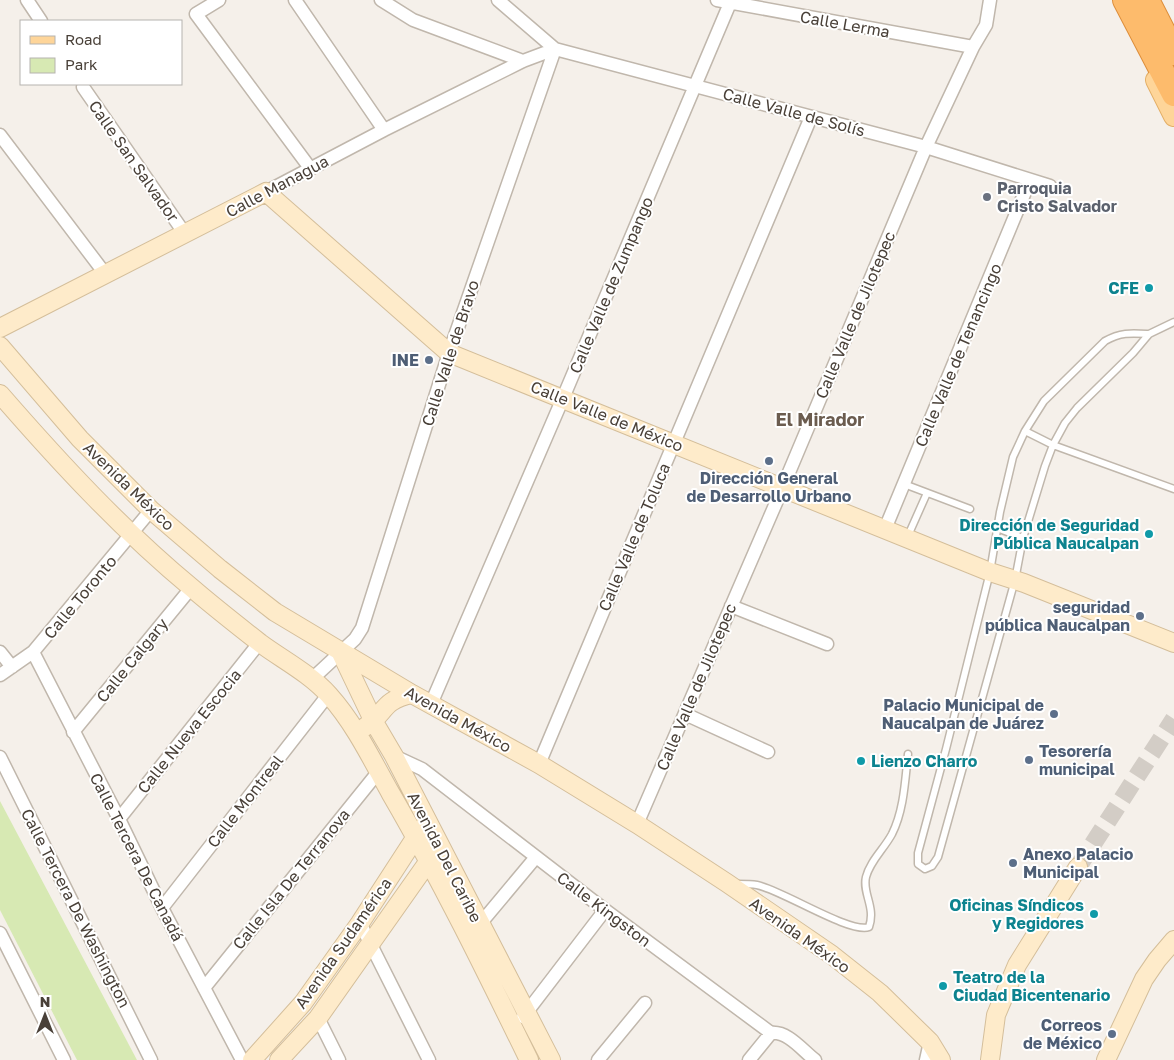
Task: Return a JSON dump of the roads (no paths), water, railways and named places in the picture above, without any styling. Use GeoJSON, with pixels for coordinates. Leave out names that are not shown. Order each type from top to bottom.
{"type":"FeatureCollection","features":[{"type":"Feature","properties":{"kind":"highway"},"geometry":{"type":"LineString","coordinates":[[1124,0],[1174,94]]}},
{"type":"Feature","properties":{"kind":"highway"},"geometry":{"type":"LineString","coordinates":[[1136,0],[1174,76]]}},
{"type":"Feature","properties":{"kind":"highway"},"geometry":{"type":"LineString","coordinates":[[1147,0],[1174,53]]}},
{"type":"Feature","properties":{"kind":"main road"},"geometry":{"type":"LineString","coordinates":[[1115,0],[1174,116]]}},
{"type":"Feature","properties":{"kind":"main road","name":"Calle Valle de México"},"geometry":{"type":"LineString","coordinates":[[266,192],[449,352],[674,442],[782,489],[1174,643]]}},
{"type":"Feature","properties":{"kind":"main road","name":"Calle Managua"},"geometry":{"type":"LineString","coordinates":[[0,328],[266,192]]}},
{"type":"Feature","properties":{"kind":"main road","name":"Avenida México"},"geometry":{"type":"LineString","coordinates":[[0,346],[80,439],[151,510],[220,569],[275,612],[412,694],[539,764],[637,824],[727,884],[832,956],[880,993],[930,1042],[941,1060]]}},
{"type":"Feature","properties":{"kind":"main road","name":"Avenida México"},"geometry":{"type":"LineString","coordinates":[[0,394],[55,457],[131,535],[191,588],[260,642],[312,679]]}},
{"type":"Feature","properties":{"kind":"main road","name":"Avenida Del Caribe"},"geometry":{"type":"LineString","coordinates":[[342,653],[374,722],[394,756],[551,1060]]}},
{"type":"Feature","properties":{"kind":"main road","name":"Avenida Del Caribe"},"geometry":{"type":"LineString","coordinates":[[312,679],[328,694],[358,733],[416,836],[529,1060]]}},
{"type":"Feature","properties":{"kind":"main road"},"geometry":{"type":"LineString","coordinates":[[358,733],[374,722],[385,706],[392,700],[412,694]]}},
{"type":"Feature","properties":{"kind":"main road","name":"Avenida Sudamérica"},"geometry":{"type":"LineString","coordinates":[[252,1060],[303,1003],[360,923],[426,820]]}},
{"type":"Feature","properties":{"kind":"main road","name":"Avenida Sudamérica"},"geometry":{"type":"LineString","coordinates":[[279,1060],[318,1018],[440,845]]}},
{"type":"Feature","properties":{"kind":"main road"},"geometry":{"type":"LineString","coordinates":[[990,1060],[996,1016],[1017,965],[1078,867]]}},
{"type":"Feature","properties":{"kind":"main road"},"geometry":{"type":"LineString","coordinates":[[1106,1060],[1144,979],[1174,940]]}},
{"type":"Feature","properties":{"kind":"street"},"geometry":{"type":"LineString","coordinates":[[27,0],[40,20]]}},
{"type":"Feature","properties":{"kind":"street"},"geometry":{"type":"LineString","coordinates":[[219,0],[196,14],[310,168]]}},
{"type":"Feature","properties":{"kind":"street"},"geometry":{"type":"LineString","coordinates":[[295,0],[384,130]]}},
{"type":"Feature","properties":{"kind":"street"},"geometry":{"type":"LineString","coordinates":[[381,0],[418,22],[523,61]]}},
{"type":"Feature","properties":{"kind":"street"},"geometry":{"type":"LineString","coordinates":[[498,0],[555,49]]}},
{"type":"Feature","properties":{"kind":"street","name":"Calle Valle de Jilotepec"},"geometry":{"type":"LineString","coordinates":[[637,824],[782,489],[926,147],[973,47],[986,25],[990,0]]}},
{"type":"Feature","properties":{"kind":"street","name":"Calle Lerma"},"geometry":{"type":"LineString","coordinates":[[723,1],[973,47]]}},
{"type":"Feature","properties":{"kind":"street","name":"Calle Valle de Zumpango"},"geometry":{"type":"LineString","coordinates":[[431,704],[695,86],[723,1]]}},
{"type":"Feature","properties":{"kind":"street","name":"Calle Managua"},"geometry":{"type":"LineString","coordinates":[[266,192],[384,130],[523,61],[555,49]]}},
{"type":"Feature","properties":{"kind":"street","name":"Calle Valle de Solís"},"geometry":{"type":"LineString","coordinates":[[555,49],[926,147],[1050,186]]}},
{"type":"Feature","properties":{"kind":"street","name":"Calle Valle de Bravo"},"geometry":{"type":"LineString","coordinates":[[312,679],[356,640],[362,628],[449,352],[555,49]]}},
{"type":"Feature","properties":{"kind":"street","name":"Calle San Salvador"},"geometry":{"type":"LineString","coordinates":[[83,87],[185,234]]}},
{"type":"Feature","properties":{"kind":"street","name":"Calle Valle de Toluca"},"geometry":{"type":"LineString","coordinates":[[539,764],[811,117]]}},
{"type":"Feature","properties":{"kind":"street"},"geometry":{"type":"LineString","coordinates":[[0,135],[106,275]]}},
{"type":"Feature","properties":{"kind":"street","name":"Calle Valle de Tenancingo"},"geometry":{"type":"LineString","coordinates":[[885,529],[1030,180]]}},
{"type":"Feature","properties":{"kind":"street","name":"Calle Toronto"},"geometry":{"type":"LineString","coordinates":[[0,675],[33,652],[151,510]]}},
{"type":"Feature","properties":{"kind":"street","name":"Calle Calgary"},"geometry":{"type":"LineString","coordinates":[[73,732],[191,588]]}},
{"type":"Feature","properties":{"kind":"street"},"geometry":{"type":"LineString","coordinates":[[731,606],[827,644]]}},
{"type":"Feature","properties":{"kind":"street","name":"Calle Nueva Escocia"},"geometry":{"type":"LineString","coordinates":[[119,819],[260,642]]}},
{"type":"Feature","properties":{"kind":"street"},"geometry":{"type":"LineString","coordinates":[[0,652],[12,667]]}},
{"type":"Feature","properties":{"kind":"street","name":"Calle Tercera De Canadá"},"geometry":{"type":"LineString","coordinates":[[33,652],[119,819],[162,908],[242,1060]]}},
{"type":"Feature","properties":{"kind":"street","name":"Calle Montreal"},"geometry":{"type":"LineString","coordinates":[[162,908],[328,694]]}},
{"type":"Feature","properties":{"kind":"street"},"geometry":{"type":"LineString","coordinates":[[685,714],[768,752]]}},
{"type":"Feature","properties":{"kind":"street","name":"Calle Tercera De Washington"},"geometry":{"type":"LineString","coordinates":[[0,756],[151,1060]]}},
{"type":"Feature","properties":{"kind":"street","name":"Calle Kingston"},"geometry":{"type":"LineString","coordinates":[[394,756],[422,769],[605,910],[771,1033],[778,1032],[785,1035],[814,1060]]}},
{"type":"Feature","properties":{"kind":"street","name":"Calle Isla De Terranova"},"geometry":{"type":"LineString","coordinates":[[204,988],[379,771]]}},
{"type":"Feature","properties":{"kind":"street"},"geometry":{"type":"LineString","coordinates":[[480,924],[536,857]]}},
{"type":"Feature","properties":{"kind":"street"},"geometry":{"type":"LineString","coordinates":[[513,1029],[605,910]]}},
{"type":"Feature","properties":{"kind":"street"},"geometry":{"type":"LineString","coordinates":[[360,923],[429,1060]]}},
{"type":"Feature","properties":{"kind":"street"},"geometry":{"type":"LineString","coordinates":[[0,933],[64,1060]]}},
{"type":"Feature","properties":{"kind":"street"},"geometry":{"type":"LineString","coordinates":[[598,1060],[644,1003]]}},
{"type":"Feature","properties":{"kind":"street"},"geometry":{"type":"LineString","coordinates":[[318,1018],[339,1060]]}},
{"type":"Feature","properties":{"kind":"street"},"geometry":{"type":"LineString","coordinates":[[749,1060],[771,1033]]}},
{"type":"Feature","properties":{"kind":"street"},"geometry":{"type":"LineString","coordinates":[[926,1060],[930,1042]]}},
{"type":"Feature","properties":{"kind":"lane"},"geometry":{"type":"LineString","coordinates":[[1149,334],[1129,333],[1116,335],[1105,341],[1044,401],[1025,431],[1013,457],[997,528],[990,572],[918,854],[918,864],[925,869],[932,866],[938,857],[1015,580],[1023,538],[1053,445],[1065,423],[1077,408],[1133,353],[1149,334],[1174,322]]}},
{"type":"Feature","properties":{"kind":"lane"},"geometry":{"type":"LineString","coordinates":[[1025,431],[1053,445],[1174,489]]}},
{"type":"Feature","properties":{"kind":"lane"},"geometry":{"type":"LineString","coordinates":[[904,484],[970,509]]}},
{"type":"Feature","properties":{"kind":"lane"},"geometry":{"type":"LineString","coordinates":[[907,538],[927,493]]}},
{"type":"Feature","properties":{"kind":"lane"},"geometry":{"type":"LineString","coordinates":[[997,528],[1023,538]]}},
{"type":"Feature","properties":{"kind":"lane"},"geometry":{"type":"LineString","coordinates":[[727,884],[758,885],[842,922],[864,929],[869,927],[872,912],[865,880],[900,817],[908,754]]}},
{"type":"Feature","properties":{"kind":"tunnel"},"geometry":{"type":"LineString","coordinates":[[1078,867],[1174,719]]}},
{"type":"Feature","properties":{"kind":"place","name":"Parroquia Cristo Salvador"},"geometry":{"type":"Point","coordinates":[987,197]}},
{"type":"Feature","properties":{"kind":"place","name":"CFE"},"geometry":{"type":"Point","coordinates":[1149,288]}},
{"type":"Feature","properties":{"kind":"place","name":"INE"},"geometry":{"type":"Point","coordinates":[429,360]}},
{"type":"Feature","properties":{"kind":"place","name":"Dirección General de Desarrollo Urbano"},"geometry":{"type":"Point","coordinates":[769,461]}},
{"type":"Feature","properties":{"kind":"place","name":"Dirección de Seguridad Pública Naucalpan"},"geometry":{"type":"Point","coordinates":[1149,534]}},
{"type":"Feature","properties":{"kind":"place","name":"seguridad pública Naucalpan"},"geometry":{"type":"Point","coordinates":[1140,616]}},
{"type":"Feature","properties":{"kind":"place","name":"Palacio Municipal de Naucalpan de Juárez"},"geometry":{"type":"Point","coordinates":[1054,714]}},
{"type":"Feature","properties":{"kind":"place","name":"Tesorería municipal"},"geometry":{"type":"Point","coordinates":[1029,760]}},
{"type":"Feature","properties":{"kind":"place","name":"Lienzo Charro"},"geometry":{"type":"Point","coordinates":[861,761]}},
{"type":"Feature","properties":{"kind":"place","name":"Anexo Palacio Municipal"},"geometry":{"type":"Point","coordinates":[1013,863]}},
{"type":"Feature","properties":{"kind":"place","name":"Oficinas Síndicos y Regidores"},"geometry":{"type":"Point","coordinates":[1094,914]}},
{"type":"Feature","properties":{"kind":"place","name":"Teatro de la Ciudad Bicentenario"},"geometry":{"type":"Point","coordinates":[943,986]}},
{"type":"Feature","properties":{"kind":"place","name":"Correos de México"},"geometry":{"type":"Point","coordinates":[1112,1034]}},
{"type":"Feature","properties":{"kind":"district","name":"El Mirador"},"geometry":{"type":"Point","coordinates":[820,420]}}]}
